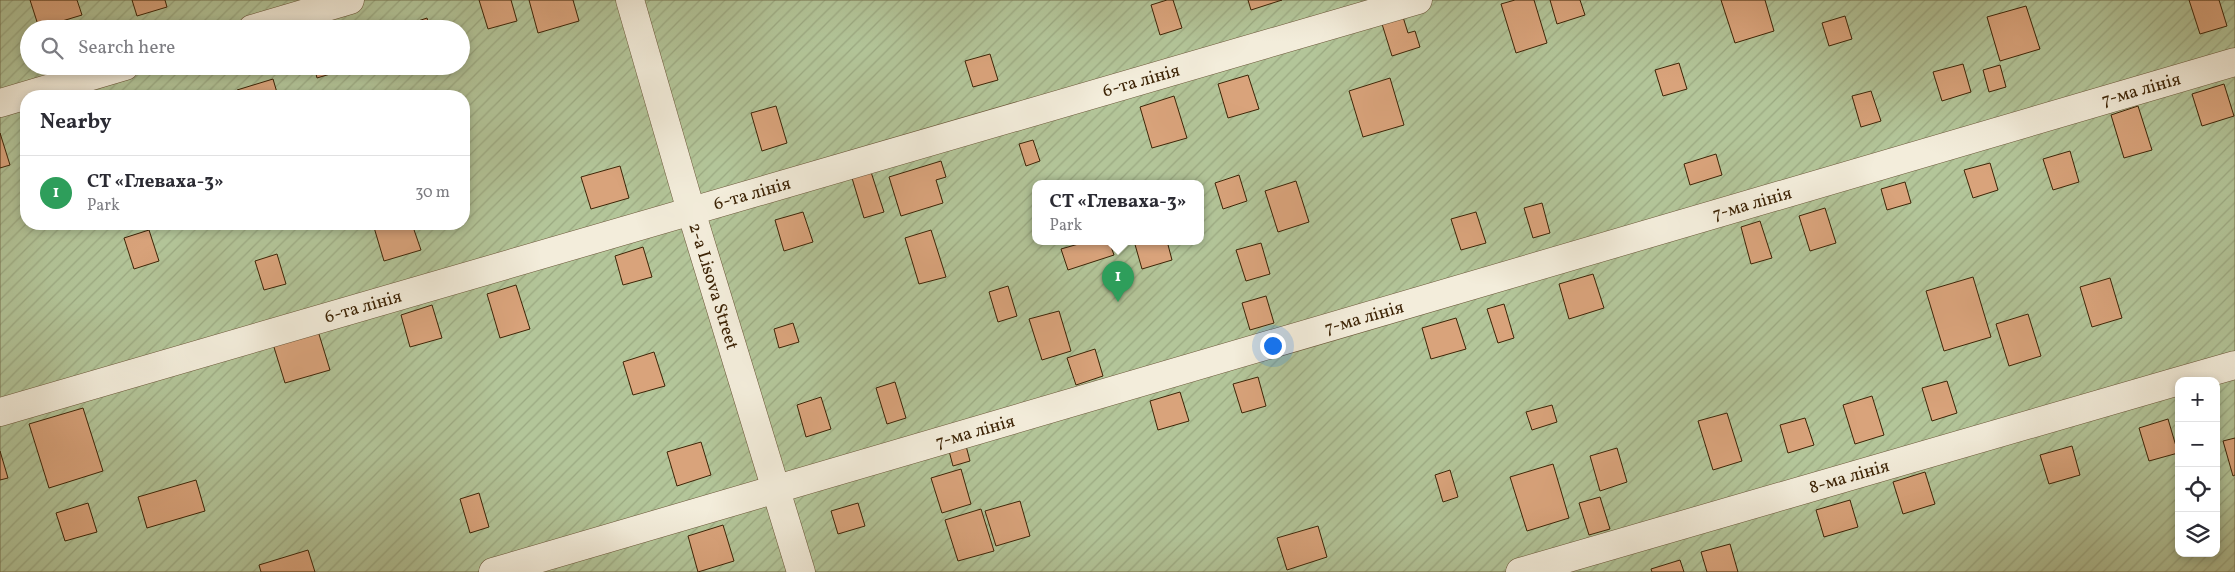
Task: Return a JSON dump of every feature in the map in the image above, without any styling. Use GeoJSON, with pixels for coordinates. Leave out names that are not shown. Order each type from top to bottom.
{"type":"FeatureCollection","features":[{"type":"Feature","properties":{"kind":"street"},"geometry":{"type":"LineString","coordinates":[[282,20],[350,0]]}},
{"type":"Feature","properties":{"kind":"street","name":"2-a Lisova Street"},"geometry":{"type":"LineString","coordinates":[[630,0],[691,211],[801,572]]}},
{"type":"Feature","properties":{"kind":"street","name":"6-та лінія"},"geometry":{"type":"LineString","coordinates":[[0,412],[1418,0]]}},
{"type":"Feature","properties":{"kind":"street","name":"7-ма лінія"},"geometry":{"type":"LineString","coordinates":[[493,572],[2235,62]]}},
{"type":"Feature","properties":{"kind":"street"},"geometry":{"type":"LineString","coordinates":[[44,90],[95,75]]}},
{"type":"Feature","properties":{"kind":"street"},"geometry":{"type":"LineString","coordinates":[[0,103],[20,97]]}},
{"type":"Feature","properties":{"kind":"street","name":"8-ма лінія"},"geometry":{"type":"LineString","coordinates":[[2193,377],[2235,365]]}},
{"type":"Feature","properties":{"kind":"street","name":"8-ма лінія"},"geometry":{"type":"LineString","coordinates":[[1520,572],[2175,382]]}},
{"type":"Feature","properties":{"kind":"green space"},"geometry":{"type":"Polygon","coordinates":[[[0,0],[2235,0],[2235,572],[0,572],[0,0]]]}},
{"type":"Feature","properties":{"kind":"building"},"geometry":{"type":"Polygon","coordinates":[[[30,0],[77,0],[82,15],[65,20],[36,20],[30,0]]]}},
{"type":"Feature","properties":{"kind":"building"},"geometry":{"type":"Polygon","coordinates":[[[132,0],[165,0],[167,7],[137,16],[132,0]]]}},
{"type":"Feature","properties":{"kind":"building"},"geometry":{"type":"Polygon","coordinates":[[[479,0],[511,0],[517,21],[488,29],[479,0]]]}},
{"type":"Feature","properties":{"kind":"building"},"geometry":{"type":"Polygon","coordinates":[[[529,0],[573,0],[579,21],[538,33],[529,0]]]}},
{"type":"Feature","properties":{"kind":"building"},"geometry":{"type":"Polygon","coordinates":[[[1173,0],[1182,28],[1160,35],[1151,5],[1173,0]]]}},
{"type":"Feature","properties":{"kind":"building"},"geometry":{"type":"Polygon","coordinates":[[[1248,0],[1282,0],[1251,10],[1248,0]]]}},
{"type":"Feature","properties":{"kind":"building"},"geometry":{"type":"Polygon","coordinates":[[[1515,0],[1534,0],[1547,43],[1516,53],[1501,4],[1515,0]]]}},
{"type":"Feature","properties":{"kind":"building"},"geometry":{"type":"Polygon","coordinates":[[[1550,0],[1580,0],[1585,15],[1557,24],[1550,0]]]}},
{"type":"Feature","properties":{"kind":"building"},"geometry":{"type":"Polygon","coordinates":[[[1721,0],[1765,0],[1774,31],[1735,43],[1721,0]]]}},
{"type":"Feature","properties":{"kind":"building"},"geometry":{"type":"Polygon","coordinates":[[[2189,0],[2219,0],[2227,26],[2200,34],[2189,0]]]}},
{"type":"Feature","properties":{"kind":"building"},"geometry":{"type":"Polygon","coordinates":[[[2026,6],[2040,49],[2000,61],[1987,17],[2026,6]]]}},
{"type":"Feature","properties":{"kind":"building"},"geometry":{"type":"Polygon","coordinates":[[[1845,16],[1852,39],[1829,46],[1822,23],[1845,16]]]}},
{"type":"Feature","properties":{"kind":"building"},"geometry":{"type":"Polygon","coordinates":[[[1403,17],[1408,33],[1415,31],[1420,47],[1392,56],[1382,24],[1403,17]]]}},
{"type":"Feature","properties":{"kind":"building"},"geometry":{"type":"Polygon","coordinates":[[[990,54],[998,80],[973,87],[965,61],[990,54]]]}},
{"type":"Feature","properties":{"kind":"building"},"geometry":{"type":"Polygon","coordinates":[[[1679,63],[1687,89],[1663,96],[1655,70],[1679,63]]]}},
{"type":"Feature","properties":{"kind":"building"},"geometry":{"type":"Polygon","coordinates":[[[1963,64],[1971,92],[1942,101],[1933,72],[1963,64]]]}},
{"type":"Feature","properties":{"kind":"building"},"geometry":{"type":"Polygon","coordinates":[[[2000,65],[2006,87],[1989,92],[1983,70],[2000,65]]]}},
{"type":"Feature","properties":{"kind":"building"},"geometry":{"type":"Polygon","coordinates":[[[316,75],[327,75],[317,78],[316,75]]]}},
{"type":"Feature","properties":{"kind":"building"},"geometry":{"type":"Polygon","coordinates":[[[1248,75],[1259,109],[1228,118],[1218,84],[1248,75]]]}},
{"type":"Feature","properties":{"kind":"building"},"geometry":{"type":"Polygon","coordinates":[[[1390,78],[1404,125],[1363,137],[1349,91],[1390,78]]]}},
{"type":"Feature","properties":{"kind":"building"},"geometry":{"type":"Polygon","coordinates":[[[273,79],[276,90],[237,90],[273,79]]]}},
{"type":"Feature","properties":{"kind":"building"},"geometry":{"type":"Polygon","coordinates":[[[2224,84],[2234,116],[2202,126],[2192,94],[2224,84]]]}},
{"type":"Feature","properties":{"kind":"building"},"geometry":{"type":"Polygon","coordinates":[[[1871,91],[1881,121],[1861,127],[1852,96],[1871,91]]]}},
{"type":"Feature","properties":{"kind":"building"},"geometry":{"type":"Polygon","coordinates":[[[1174,96],[1187,138],[1152,148],[1140,107],[1174,96]]]}},
{"type":"Feature","properties":{"kind":"building"},"geometry":{"type":"Polygon","coordinates":[[[776,106],[787,143],[762,151],[751,113],[776,106]]]}},
{"type":"Feature","properties":{"kind":"building"},"geometry":{"type":"Polygon","coordinates":[[[2138,106],[2152,150],[2124,158],[2111,115],[2138,106]]]}},
{"type":"Feature","properties":{"kind":"building"},"geometry":{"type":"Polygon","coordinates":[[[0,133],[10,165],[0,168],[0,133]]]}},
{"type":"Feature","properties":{"kind":"building"},"geometry":{"type":"Polygon","coordinates":[[[1033,140],[1040,161],[1026,166],[1019,144],[1033,140]]]}},
{"type":"Feature","properties":{"kind":"building"},"geometry":{"type":"Polygon","coordinates":[[[2070,151],[2079,182],[2053,190],[2043,159],[2070,151]]]}},
{"type":"Feature","properties":{"kind":"building"},"geometry":{"type":"Polygon","coordinates":[[[1716,154],[1722,175],[1690,185],[1684,164],[1716,154]]]}},
{"type":"Feature","properties":{"kind":"building"},"geometry":{"type":"Polygon","coordinates":[[[941,161],[946,177],[936,180],[943,203],[901,216],[889,177],[941,161]]]}},
{"type":"Feature","properties":{"kind":"building"},"geometry":{"type":"Polygon","coordinates":[[[1990,163],[1998,190],[1973,198],[1964,170],[1990,163]]]}},
{"type":"Feature","properties":{"kind":"building"},"geometry":{"type":"Polygon","coordinates":[[[620,166],[629,198],[591,209],[581,177],[620,166]]]}},
{"type":"Feature","properties":{"kind":"building"},"geometry":{"type":"Polygon","coordinates":[[[871,172],[884,212],[864,218],[852,178],[871,172]]]}},
{"type":"Feature","properties":{"kind":"building"},"geometry":{"type":"Polygon","coordinates":[[[1239,175],[1247,201],[1223,209],[1215,183],[1239,175]]]}},
{"type":"Feature","properties":{"kind":"building"},"geometry":{"type":"Polygon","coordinates":[[[1296,181],[1309,222],[1278,232],[1265,191],[1296,181]]]}},
{"type":"Feature","properties":{"kind":"building"},"geometry":{"type":"Polygon","coordinates":[[[1905,182],[1911,203],[1887,210],[1881,189],[1905,182]]]}},
{"type":"Feature","properties":{"kind":"building"},"geometry":{"type":"Polygon","coordinates":[[[1542,203],[1550,233],[1533,238],[1524,208],[1542,203]]]}},
{"type":"Feature","properties":{"kind":"building"},"geometry":{"type":"Polygon","coordinates":[[[1825,208],[1836,243],[1810,251],[1799,216],[1825,208]]]}},
{"type":"Feature","properties":{"kind":"building"},"geometry":{"type":"Polygon","coordinates":[[[803,212],[813,242],[784,251],[775,220],[803,212]]]}},
{"type":"Feature","properties":{"kind":"building"},"geometry":{"type":"Polygon","coordinates":[[[1476,212],[1486,243],[1461,250],[1451,219],[1476,212]]]}},
{"type":"Feature","properties":{"kind":"building"},"geometry":{"type":"Polygon","coordinates":[[[1760,221],[1772,258],[1751,264],[1741,227],[1760,221]]]}},
{"type":"Feature","properties":{"kind":"building"},"geometry":{"type":"Polygon","coordinates":[[[149,230],[159,261],[134,269],[124,238],[149,230]]]}},
{"type":"Feature","properties":{"kind":"building"},"geometry":{"type":"Polygon","coordinates":[[[375,230],[414,230],[421,250],[384,261],[375,230]]]}},
{"type":"Feature","properties":{"kind":"building"},"geometry":{"type":"Polygon","coordinates":[[[931,230],[946,277],[919,284],[905,238],[931,230]]]}},
{"type":"Feature","properties":{"kind":"building"},"geometry":{"type":"Polygon","coordinates":[[[1261,243],[1270,274],[1246,281],[1236,250],[1261,243]]]}},
{"type":"Feature","properties":{"kind":"building"},"geometry":{"type":"Polygon","coordinates":[[[1075,245],[1110,245],[1114,255],[1068,270],[1061,249],[1075,245]]]}},
{"type":"Feature","properties":{"kind":"building"},"geometry":{"type":"Polygon","coordinates":[[[1135,245],[1168,245],[1172,260],[1142,269],[1135,245]]]}},
{"type":"Feature","properties":{"kind":"building"},"geometry":{"type":"Polygon","coordinates":[[[643,247],[652,277],[623,285],[615,256],[643,247]]]}},
{"type":"Feature","properties":{"kind":"building"},"geometry":{"type":"Polygon","coordinates":[[[277,254],[286,284],[264,290],[255,261],[277,254]]]}},
{"type":"Feature","properties":{"kind":"building"},"geometry":{"type":"Polygon","coordinates":[[[1593,274],[1604,308],[1569,319],[1559,284],[1593,274]]]}},
{"type":"Feature","properties":{"kind":"building"},"geometry":{"type":"Polygon","coordinates":[[[1973,277],[1991,337],[1944,351],[1926,291],[1973,277]]]}},
{"type":"Feature","properties":{"kind":"building"},"geometry":{"type":"Polygon","coordinates":[[[2110,278],[2122,318],[2092,327],[2080,287],[2110,278]]]}},
{"type":"Feature","properties":{"kind":"building"},"geometry":{"type":"Polygon","coordinates":[[[516,285],[530,329],[500,338],[487,294],[516,285]]]}},
{"type":"Feature","properties":{"kind":"building"},"geometry":{"type":"Polygon","coordinates":[[[1008,286],[1017,316],[998,322],[989,292],[1008,286]]]}},
{"type":"Feature","properties":{"kind":"building"},"geometry":{"type":"Polygon","coordinates":[[[1266,296],[1274,323],[1250,330],[1242,303],[1266,296]]]}},
{"type":"Feature","properties":{"kind":"building"},"geometry":{"type":"Polygon","coordinates":[[[1504,304],[1514,338],[1498,343],[1487,309],[1504,304]]]}},
{"type":"Feature","properties":{"kind":"building"},"geometry":{"type":"Polygon","coordinates":[[[432,305],[442,338],[410,347],[401,315],[432,305]]]}},
{"type":"Feature","properties":{"kind":"building"},"geometry":{"type":"Polygon","coordinates":[[[1059,311],[1071,351],[1042,360],[1029,319],[1059,311]]]}},
{"type":"Feature","properties":{"kind":"building"},"geometry":{"type":"Polygon","coordinates":[[[2028,314],[2041,356],[2009,366],[1996,324],[2028,314]]]}},
{"type":"Feature","properties":{"kind":"building"},"geometry":{"type":"Polygon","coordinates":[[[1456,318],[1466,349],[1431,359],[1422,328],[1456,318]]]}},
{"type":"Feature","properties":{"kind":"building"},"geometry":{"type":"Polygon","coordinates":[[[793,323],[799,342],[779,348],[774,329],[793,323]]]}},
{"type":"Feature","properties":{"kind":"building"},"geometry":{"type":"Polygon","coordinates":[[[318,331],[330,370],[285,383],[273,344],[318,331]]]}},
{"type":"Feature","properties":{"kind":"building"},"geometry":{"type":"Polygon","coordinates":[[[1095,349],[1103,376],[1076,385],[1067,358],[1095,349]]]}},
{"type":"Feature","properties":{"kind":"building"},"geometry":{"type":"Polygon","coordinates":[[[654,352],[665,386],[633,395],[623,362],[654,352]]]}},
{"type":"Feature","properties":{"kind":"building"},"geometry":{"type":"Polygon","coordinates":[[[1258,377],[1266,406],[1242,413],[1233,384],[1258,377]]]}},
{"type":"Feature","properties":{"kind":"building"},"geometry":{"type":"Polygon","coordinates":[[[1947,381],[1957,413],[1932,421],[1922,388],[1947,381]]]}},
{"type":"Feature","properties":{"kind":"building"},"geometry":{"type":"Polygon","coordinates":[[[895,382],[906,418],[887,424],[876,388],[895,382]]]}},
{"type":"Feature","properties":{"kind":"building"},"geometry":{"type":"Polygon","coordinates":[[[1180,392],[1189,421],[1158,430],[1150,401],[1180,392]]]}},
{"type":"Feature","properties":{"kind":"building"},"geometry":{"type":"Polygon","coordinates":[[[1872,396],[1884,435],[1855,444],[1843,405],[1872,396]]]}},
{"type":"Feature","properties":{"kind":"building"},"geometry":{"type":"Polygon","coordinates":[[[821,397],[831,429],[806,437],[797,405],[821,397]]]}},
{"type":"Feature","properties":{"kind":"building"},"geometry":{"type":"Polygon","coordinates":[[[1552,405],[1557,422],[1532,430],[1526,412],[1552,405]]]}},
{"type":"Feature","properties":{"kind":"building"},"geometry":{"type":"Polygon","coordinates":[[[83,408],[103,471],[49,488],[29,424],[83,408]]]}},
{"type":"Feature","properties":{"kind":"building"},"geometry":{"type":"Polygon","coordinates":[[[1727,413],[1742,461],[1713,470],[1698,421],[1727,413]]]}},
{"type":"Feature","properties":{"kind":"building"},"geometry":{"type":"Polygon","coordinates":[[[1805,418],[1814,445],[1788,453],[1780,425],[1805,418]]]}},
{"type":"Feature","properties":{"kind":"building"},"geometry":{"type":"Polygon","coordinates":[[[2168,419],[2175,443],[2175,454],[2149,461],[2139,428],[2168,419]]]}},
{"type":"Feature","properties":{"kind":"building"},"geometry":{"type":"Polygon","coordinates":[[[2235,438],[2235,475],[2233,476],[2223,441],[2235,438]]]}},
{"type":"Feature","properties":{"kind":"building"},"geometry":{"type":"Polygon","coordinates":[[[701,442],[711,475],[677,486],[667,452],[701,442]]]}},
{"type":"Feature","properties":{"kind":"building"},"geometry":{"type":"Polygon","coordinates":[[[965,442],[970,461],[953,466],[948,447],[965,442]]]}},
{"type":"Feature","properties":{"kind":"building"},"geometry":{"type":"Polygon","coordinates":[[[2072,446],[2080,475],[2049,484],[2040,455],[2072,446]]]}},
{"type":"Feature","properties":{"kind":"building"},"geometry":{"type":"Polygon","coordinates":[[[1617,448],[1627,482],[1600,491],[1590,456],[1617,448]]]}},
{"type":"Feature","properties":{"kind":"building"},"geometry":{"type":"Polygon","coordinates":[[[0,451],[8,478],[0,480],[0,451]]]}},
{"type":"Feature","properties":{"kind":"building"},"geometry":{"type":"Polygon","coordinates":[[[1553,464],[1569,518],[1527,531],[1510,477],[1553,464]]]}},
{"type":"Feature","properties":{"kind":"building"},"geometry":{"type":"Polygon","coordinates":[[[961,469],[971,504],[942,513],[931,478],[961,469]]]}},
{"type":"Feature","properties":{"kind":"building"},"geometry":{"type":"Polygon","coordinates":[[[1450,470],[1458,497],[1443,502],[1435,475],[1450,470]]]}},
{"type":"Feature","properties":{"kind":"building"},"geometry":{"type":"Polygon","coordinates":[[[1925,472],[1935,504],[1903,514],[1893,482],[1925,472]]]}},
{"type":"Feature","properties":{"kind":"building"},"geometry":{"type":"Polygon","coordinates":[[[196,480],[205,511],[147,528],[138,497],[196,480]]]}},
{"type":"Feature","properties":{"kind":"building"},"geometry":{"type":"Polygon","coordinates":[[[479,493],[489,527],[470,533],[460,499],[479,493]]]}},
{"type":"Feature","properties":{"kind":"building"},"geometry":{"type":"Polygon","coordinates":[[[1600,497],[1610,529],[1589,535],[1579,503],[1600,497]]]}},
{"type":"Feature","properties":{"kind":"building"},"geometry":{"type":"Polygon","coordinates":[[[1850,500],[1858,527],[1824,537],[1816,510],[1850,500]]]}},
{"type":"Feature","properties":{"kind":"building"},"geometry":{"type":"Polygon","coordinates":[[[1020,501],[1030,536],[996,546],[985,511],[1020,501]]]}},
{"type":"Feature","properties":{"kind":"building"},"geometry":{"type":"Polygon","coordinates":[[[88,503],[97,532],[65,541],[56,513],[88,503]]]}},
{"type":"Feature","properties":{"kind":"building"},"geometry":{"type":"Polygon","coordinates":[[[858,503],[865,526],[838,534],[831,511],[858,503]]]}},
{"type":"Feature","properties":{"kind":"building"},"geometry":{"type":"Polygon","coordinates":[[[981,509],[994,551],[958,561],[945,520],[981,509]]]}},
{"type":"Feature","properties":{"kind":"building"},"geometry":{"type":"Polygon","coordinates":[[[723,525],[734,561],[698,572],[688,536],[723,525]]]}},
{"type":"Feature","properties":{"kind":"building"},"geometry":{"type":"Polygon","coordinates":[[[1318,526],[1327,557],[1287,570],[1277,538],[1318,526]]]}},
{"type":"Feature","properties":{"kind":"building"},"geometry":{"type":"Polygon","coordinates":[[[1730,544],[1738,572],[1707,572],[1701,552],[1730,544]]]}},
{"type":"Feature","properties":{"kind":"building"},"geometry":{"type":"Polygon","coordinates":[[[308,550],[315,572],[261,572],[259,565],[308,550]]]}},
{"type":"Feature","properties":{"kind":"building"},"geometry":{"type":"Polygon","coordinates":[[[1680,560],[1684,572],[1652,572],[1651,569],[1680,560]]]}},
{"type":"Feature","properties":{"kind":"place","name":"СТ «Глеваха-3»"},"geometry":{"type":"Point","coordinates":[1118,302]}}]}
